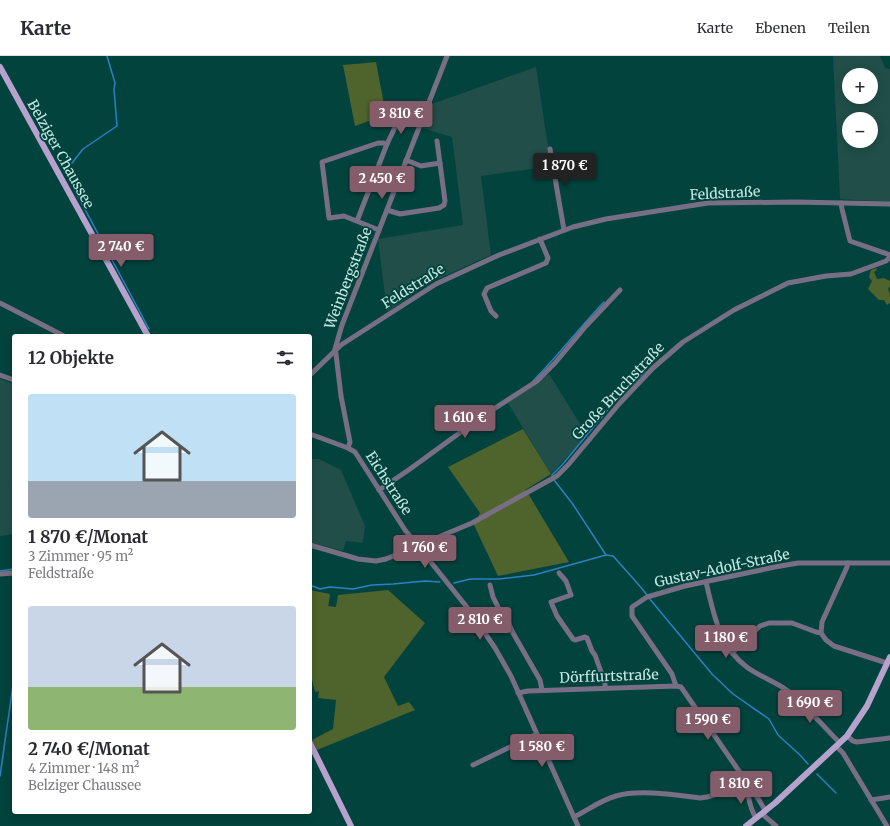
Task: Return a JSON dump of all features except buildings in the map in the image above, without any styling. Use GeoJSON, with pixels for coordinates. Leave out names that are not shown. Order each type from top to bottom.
{"type":"FeatureCollection","features":[{"type":"Feature","properties":{"kind":"main road","name":"Belziger Chaussee"},"geometry":{"type":"LineString","coordinates":[[0,67],[147,334]]}},
{"type":"Feature","properties":{"kind":"main road"},"geometry":{"type":"LineString","coordinates":[[746,826],[764,812],[847,736],[868,706],[889,660]]}},
{"type":"Feature","properties":{"kind":"main road"},"geometry":{"type":"LineString","coordinates":[[312,747],[351,826]]}},
{"type":"Feature","properties":{"kind":"street","name":"Weinbergstraße"},"geometry":{"type":"LineString","coordinates":[[348,448],[350,442],[341,396],[335,349],[342,325],[447,56]]}},
{"type":"Feature","properties":{"kind":"street"},"geometry":{"type":"LineString","coordinates":[[357,221],[387,144],[400,117]]}},
{"type":"Feature","properties":{"kind":"street"},"geometry":{"type":"LineString","coordinates":[[387,210],[400,214],[439,208],[444,205],[445,201],[437,141]]}},
{"type":"Feature","properties":{"kind":"street"},"geometry":{"type":"LineString","coordinates":[[379,230],[344,216],[329,218],[322,162],[378,143],[387,144]]}},
{"type":"Feature","properties":{"kind":"street"},"geometry":{"type":"LineString","coordinates":[[550,149],[564,230]]}},
{"type":"Feature","properties":{"kind":"street"},"geometry":{"type":"LineString","coordinates":[[406,160],[421,166],[440,163]]}},
{"type":"Feature","properties":{"kind":"street","name":"Feldstraße"},"geometry":{"type":"LineString","coordinates":[[312,373],[335,349],[424,291],[447,278],[499,255],[564,230],[606,219],[708,203],[758,202],[890,204]]}},
{"type":"Feature","properties":{"kind":"street"},"geometry":{"type":"LineString","coordinates":[[841,203],[849,239],[853,242],[890,256]]}},
{"type":"Feature","properties":{"kind":"street"},"geometry":{"type":"LineString","coordinates":[[496,316],[491,311],[484,294],[487,288],[546,263],[548,258],[540,239]]}},
{"type":"Feature","properties":{"kind":"street","name":"Große Bruchstraße"},"geometry":{"type":"LineString","coordinates":[[312,546],[358,559],[376,561],[391,558],[472,523],[553,479],[568,465],[619,404],[653,368],[683,342],[734,310],[788,283],[826,276],[851,274],[886,261],[890,256]]}},
{"type":"Feature","properties":{"kind":"street"},"geometry":{"type":"LineString","coordinates":[[379,490],[474,422],[531,386],[556,363],[586,326],[620,290]]}},
{"type":"Feature","properties":{"kind":"street"},"geometry":{"type":"LineString","coordinates":[[0,303],[60,334]]}},
{"type":"Feature","properties":{"kind":"street"},"geometry":{"type":"LineString","coordinates":[[0,375],[12,379]]}},
{"type":"Feature","properties":{"kind":"street","name":"Eichstraße"},"geometry":{"type":"LineString","coordinates":[[312,435],[355,452],[405,530],[476,619],[499,654],[578,826]]}},
{"type":"Feature","properties":{"kind":"street"},"geometry":{"type":"LineString","coordinates":[[848,563],[822,622],[822,633],[826,640],[834,646],[889,660]]}},
{"type":"Feature","properties":{"kind":"street","name":"Gustav-Adolf-Straße"},"geometry":{"type":"LineString","coordinates":[[676,686],[672,674],[632,616],[631,610],[635,605],[649,597],[685,586],[790,564],[890,563]]}},
{"type":"Feature","properties":{"kind":"street"},"geometry":{"type":"LineString","coordinates":[[0,574],[12,573]]}},
{"type":"Feature","properties":{"kind":"street"},"geometry":{"type":"LineString","coordinates":[[560,573],[566,581],[571,595],[551,602],[557,616],[573,639],[587,638],[595,655],[605,683],[605,688]]}},
{"type":"Feature","properties":{"kind":"street"},"geometry":{"type":"LineString","coordinates":[[706,582],[717,625],[724,641],[732,653],[747,667],[786,690],[796,698],[838,745],[887,826]]}},
{"type":"Feature","properties":{"kind":"street","name":"Dörffurtstraße"},"geometry":{"type":"LineString","coordinates":[[490,585],[493,597],[500,612],[504,614],[540,680],[542,690]]}},
{"type":"Feature","properties":{"kind":"street"},"geometry":{"type":"LineString","coordinates":[[732,653],[760,626],[769,623],[792,622],[822,633]]}},
{"type":"Feature","properties":{"kind":"street"},"geometry":{"type":"LineString","coordinates":[[676,686],[682,689],[739,770],[747,786],[750,807],[756,818]]}},
{"type":"Feature","properties":{"kind":"street","name":"Dörffurtstraße"},"geometry":{"type":"LineString","coordinates":[[518,693],[542,690],[676,686]]}},
{"type":"Feature","properties":{"kind":"street"},"geometry":{"type":"LineString","coordinates":[[473,765],[537,734]]}},
{"type":"Feature","properties":{"kind":"street"},"geometry":{"type":"LineString","coordinates":[[847,736],[857,742],[890,738]]}},
{"type":"Feature","properties":{"kind":"street"},"geometry":{"type":"LineString","coordinates":[[574,817],[607,799],[622,794],[645,793],[700,798],[747,786],[753,789],[764,812],[776,826]]}},
{"type":"Feature","properties":{"kind":"street"},"geometry":{"type":"LineString","coordinates":[[871,800],[890,797]]}},
{"type":"Feature","properties":{"kind":"shaded area"},"geometry":{"type":"Polygon","coordinates":[[[833,56],[880,56],[885,68],[890,69],[890,202],[840,199],[833,56]]]}},
{"type":"Feature","properties":{"kind":"shaded area"},"geometry":{"type":"Polygon","coordinates":[[[536,67],[551,166],[481,176],[491,255],[429,283],[387,312],[378,239],[463,225],[452,137],[422,128],[432,104],[536,67]]]}},
{"type":"Feature","properties":{"kind":"shaded area"},"geometry":{"type":"Polygon","coordinates":[[[549,374],[587,435],[551,474],[508,403],[549,374]]]}},
{"type":"Feature","properties":{"kind":"shaded area"},"geometry":{"type":"Polygon","coordinates":[[[0,379],[12,383],[12,534],[0,536],[0,379]]]}},
{"type":"Feature","properties":{"kind":"shaded area"},"geometry":{"type":"Polygon","coordinates":[[[312,459],[319,459],[341,470],[365,526],[363,543],[346,541],[343,551],[312,543],[312,459]]]}},
{"type":"Feature","properties":{"kind":"green space"},"geometry":{"type":"Polygon","coordinates":[[[376,62],[386,115],[355,126],[343,65],[376,62]]]}},
{"type":"Feature","properties":{"kind":"green space"},"geometry":{"type":"Polygon","coordinates":[[[876,268],[877,270],[874,272],[877,279],[884,278],[890,281],[890,286],[888,289],[890,294],[890,303],[887,305],[884,300],[879,300],[868,289],[872,281],[869,277],[871,270],[876,268]]]}},
{"type":"Feature","properties":{"kind":"green space"},"geometry":{"type":"Polygon","coordinates":[[[523,429],[551,474],[525,490],[569,562],[498,576],[474,525],[480,513],[448,467],[523,429]]]}},
{"type":"Feature","properties":{"kind":"green space"},"geometry":{"type":"Polygon","coordinates":[[[312,590],[330,594],[328,606],[336,607],[338,595],[388,590],[425,623],[384,677],[398,706],[409,702],[415,710],[317,750],[312,740],[333,729],[336,700],[318,698],[319,691],[315,692],[312,679],[312,590]]]}},
{"type":"Feature","properties":{"kind":"waterway"},"geometry":{"type":"LineString","coordinates":[[107,56],[115,83],[114,89],[117,126],[83,149],[65,172],[149,329]]}},
{"type":"Feature","properties":{"kind":"waterway"},"geometry":{"type":"LineString","coordinates":[[533,381],[604,302]]}},
{"type":"Feature","properties":{"kind":"waterway"},"geometry":{"type":"LineString","coordinates":[[552,477],[552,475],[610,407],[645,371]]}},
{"type":"Feature","properties":{"kind":"waterway"},"geometry":{"type":"LineString","coordinates":[[554,480],[572,503],[606,555]]}},
{"type":"Feature","properties":{"kind":"waterway"},"geometry":{"type":"LineString","coordinates":[[454,583],[470,579],[499,579],[534,575],[606,555],[613,556],[647,595]]}},
{"type":"Feature","properties":{"kind":"waterway"},"geometry":{"type":"LineString","coordinates":[[0,571],[12,569]]}},
{"type":"Feature","properties":{"kind":"waterway"},"geometry":{"type":"LineString","coordinates":[[312,586],[320,589],[330,587],[353,589],[372,585],[425,581],[440,582]]}},
{"type":"Feature","properties":{"kind":"waterway"},"geometry":{"type":"LineString","coordinates":[[649,598],[712,674],[733,694],[769,719],[778,735],[808,764]]}},
{"type":"Feature","properties":{"kind":"waterway"},"geometry":{"type":"LineString","coordinates":[[0,776],[12,692]]}},
{"type":"Feature","properties":{"kind":"waterway"},"geometry":{"type":"LineString","coordinates":[[817,774],[836,793]]}}]}
